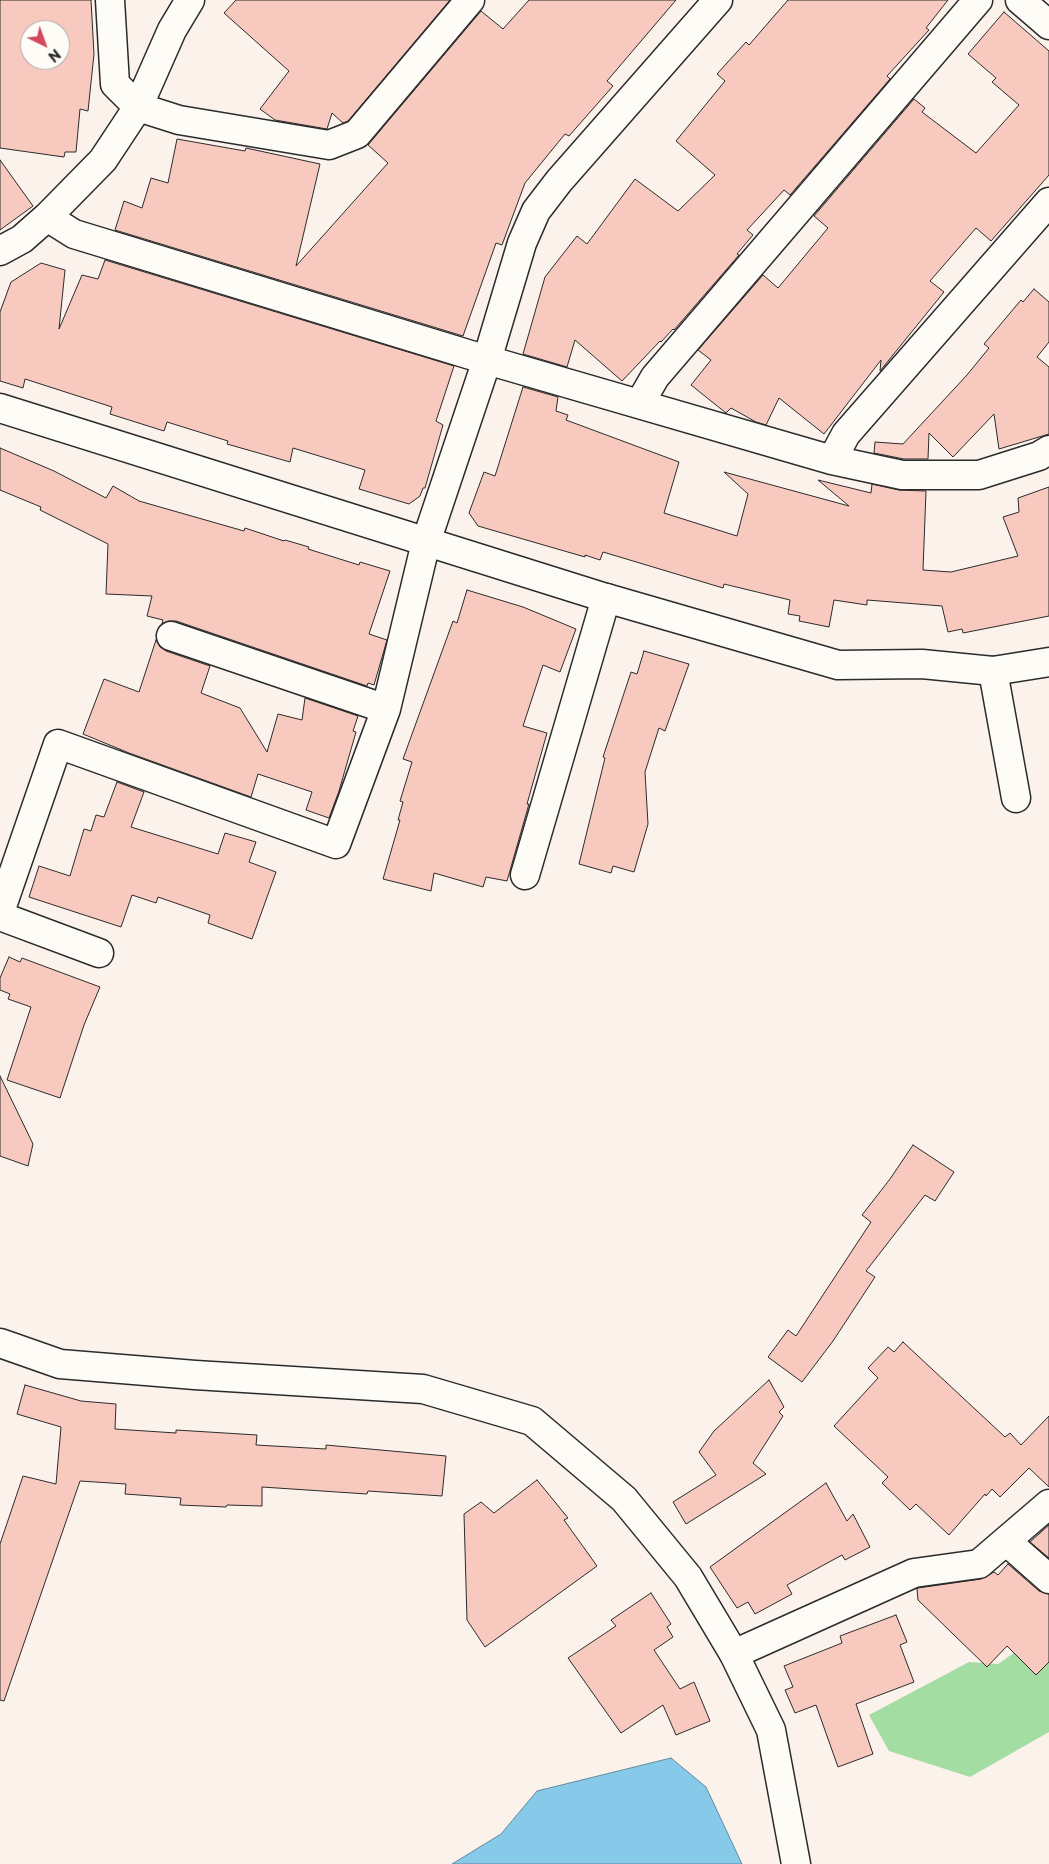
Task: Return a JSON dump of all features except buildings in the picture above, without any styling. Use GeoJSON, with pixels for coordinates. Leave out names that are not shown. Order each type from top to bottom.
{"type":"FeatureCollection","features":[{"type":"Feature","properties":{"kind":"street"},"geometry":{"type":"LineString","coordinates":[[110,0],[115,84],[138,107],[179,120],[329,145],[357,134],[470,0]]}},
{"type":"Feature","properties":{"kind":"street"},"geometry":{"type":"LineString","coordinates":[[0,251],[22,239],[47,217],[103,160],[138,107],[172,30],[190,0]]}},
{"type":"Feature","properties":{"kind":"street"},"geometry":{"type":"LineString","coordinates":[[99,953],[0,914],[58,744],[336,844],[386,709],[426,542],[487,360],[522,243],[536,211],[559,181],[718,0]]}},
{"type":"Feature","properties":{"kind":"street"},"geometry":{"type":"LineString","coordinates":[[640,403],[655,377],[978,0]]}},
{"type":"Feature","properties":{"kind":"street"},"geometry":{"type":"LineString","coordinates":[[1020,0],[1049,25]]}},
{"type":"Feature","properties":{"kind":"street"},"geometry":{"type":"LineString","coordinates":[[832,460],[846,434],[1049,202]]}},
{"type":"Feature","properties":{"kind":"street"},"geometry":{"type":"LineString","coordinates":[[47,217],[74,234],[487,360],[832,460],[902,475],[979,475],[1039,456],[1049,450]]}},
{"type":"Feature","properties":{"kind":"street"},"geometry":{"type":"LineString","coordinates":[[0,408],[606,598],[838,666],[922,664],[993,671],[1049,662]]}},
{"type":"Feature","properties":{"kind":"street"},"geometry":{"type":"LineString","coordinates":[[525,875],[606,598]]}},
{"type":"Feature","properties":{"kind":"street"},"geometry":{"type":"LineString","coordinates":[[171,636],[386,709]]}},
{"type":"Feature","properties":{"kind":"street"},"geometry":{"type":"LineString","coordinates":[[993,671],[1016,798]]}},
{"type":"Feature","properties":{"kind":"street"},"geometry":{"type":"LineString","coordinates":[[0,1343],[60,1364],[423,1390],[532,1421],[624,1499],[688,1577],[734,1654],[771,1730],[796,1864]]}},
{"type":"Feature","properties":{"kind":"street"},"geometry":{"type":"LineString","coordinates":[[734,1654],[914,1573],[979,1564],[1049,1504]]}},
{"type":"Feature","properties":{"kind":"street"},"geometry":{"type":"LineString","coordinates":[[1006,1541],[1049,1579]]}},
{"type":"Feature","properties":{"kind":"green space"},"geometry":{"type":"Polygon","coordinates":[[[1049,1628],[1049,1732],[970,1777],[889,1751],[869,1715],[969,1662],[998,1664],[1049,1628]]]}},
{"type":"Feature","properties":{"kind":"water"},"geometry":{"type":"Polygon","coordinates":[[[671,1758],[706,1787],[742,1864],[452,1864],[501,1834],[537,1791],[671,1758]]]}}]}
